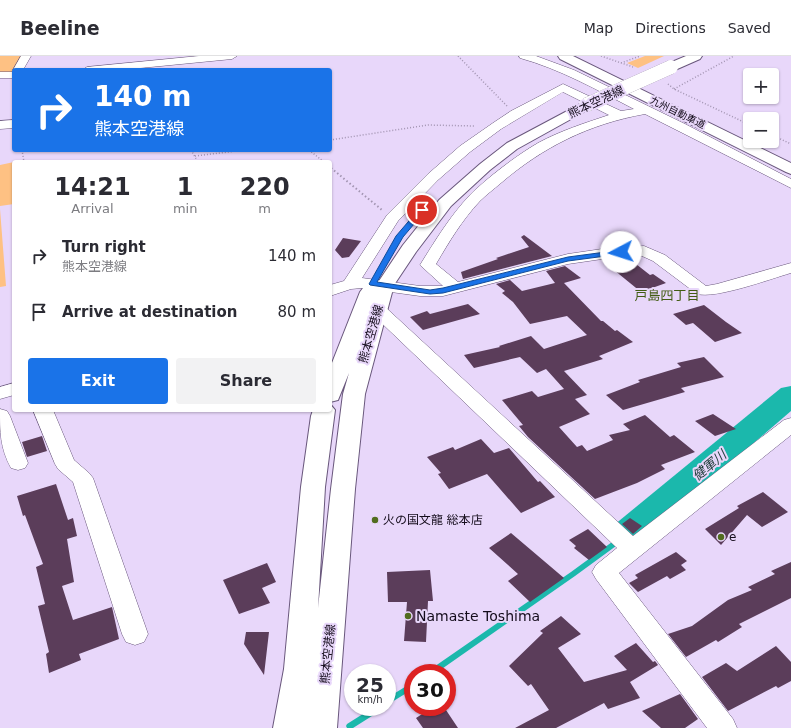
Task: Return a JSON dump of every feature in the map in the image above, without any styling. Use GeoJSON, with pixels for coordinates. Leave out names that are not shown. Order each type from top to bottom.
{"type":"FeatureCollection","features":[{"type":"Feature","properties":{"kind":"main road","name":"九州自動車道"},"geometry":{"type":"LineString","coordinates":[[564,56],[791,169]]}},
{"type":"Feature","properties":{"kind":"main road","name":"九州自動車道"},"geometry":{"type":"LineString","coordinates":[[582,56],[743,135]]}},
{"type":"Feature","properties":{"kind":"main road","name":"熊本空港線"},"geometry":{"type":"LineString","coordinates":[[332,391],[375,295],[409,249],[450,198],[485,167],[512,146],[582,103],[671,62],[696,56]]}},
{"type":"Feature","properties":{"kind":"main road"},"geometry":{"type":"LineString","coordinates":[[771,148],[791,158]]}},
{"type":"Feature","properties":{"kind":"main road","name":"熊本空港線"},"geometry":{"type":"LineString","coordinates":[[321,728],[344,476],[354,394],[375,295]]}},
{"type":"Feature","properties":{"kind":"main road"},"geometry":{"type":"LineString","coordinates":[[289,728],[299,669],[313,487],[323,412]]}},
{"type":"Feature","properties":{"kind":"street"},"geometry":{"type":"LineString","coordinates":[[19,68],[26,56]]}},
{"type":"Feature","properties":{"kind":"street"},"geometry":{"type":"LineString","coordinates":[[97,68],[130,61],[232,56]]}},
{"type":"Feature","properties":{"kind":"street"},"geometry":{"type":"LineString","coordinates":[[524,56],[534,58],[578,77],[791,184]]}},
{"type":"Feature","properties":{"kind":"street"},"geometry":{"type":"LineString","coordinates":[[0,75],[12,75]]}},
{"type":"Feature","properties":{"kind":"street"},"geometry":{"type":"LineString","coordinates":[[332,290],[350,284],[392,218],[433,177],[459,154],[515,114],[563,87],[619,114]]}},
{"type":"Feature","properties":{"kind":"street"},"geometry":{"type":"LineString","coordinates":[[454,287],[428,265],[448,230],[475,198],[508,170],[542,146],[581,128],[619,114],[646,110]]}},
{"type":"Feature","properties":{"kind":"street"},"geometry":{"type":"LineString","coordinates":[[0,125],[12,124]]}},
{"type":"Feature","properties":{"kind":"street"},"geometry":{"type":"LineString","coordinates":[[375,295],[430,292],[568,259],[609,253],[644,252],[660,258],[703,291],[718,289],[791,268]]}},
{"type":"Feature","properties":{"kind":"street"},"geometry":{"type":"LineString","coordinates":[[350,284],[375,295],[632,549]]}},
{"type":"Feature","properties":{"kind":"street"},"geometry":{"type":"LineString","coordinates":[[0,394],[12,390]]}},
{"type":"Feature","properties":{"kind":"street"},"geometry":{"type":"LineString","coordinates":[[44,412],[65,464],[82,478],[135,634]]}},
{"type":"Feature","properties":{"kind":"street"},"geometry":{"type":"LineString","coordinates":[[0,416],[18,463]]}},
{"type":"Feature","properties":{"kind":"street"},"geometry":{"type":"LineString","coordinates":[[716,726],[604,572],[791,425]]}},
{"type":"Feature","properties":{"kind":"path"},"geometry":{"type":"LineString","coordinates":[[458,56],[515,114]]}},
{"type":"Feature","properties":{"kind":"path"},"geometry":{"type":"LineString","coordinates":[[601,56],[620,64],[636,68]]}},
{"type":"Feature","properties":{"kind":"path"},"geometry":{"type":"LineString","coordinates":[[620,64],[640,56]]}},
{"type":"Feature","properties":{"kind":"path"},"geometry":{"type":"LineString","coordinates":[[674,89],[734,56]]}},
{"type":"Feature","properties":{"kind":"path"},"geometry":{"type":"LineString","coordinates":[[665,81],[674,89],[743,122]]}},
{"type":"Feature","properties":{"kind":"path"},"geometry":{"type":"LineString","coordinates":[[332,140],[428,125],[497,126]]}},
{"type":"Feature","properties":{"kind":"path"},"geometry":{"type":"LineString","coordinates":[[779,138],[791,144]]}},
{"type":"Feature","properties":{"kind":"path"},"geometry":{"type":"LineString","coordinates":[[192,152],[197,160]]}},
{"type":"Feature","properties":{"kind":"path"},"geometry":{"type":"LineString","coordinates":[[195,156],[228,152]]}},
{"type":"Feature","properties":{"kind":"path"},"geometry":{"type":"LineString","coordinates":[[312,152],[322,160]]}},
{"type":"Feature","properties":{"kind":"path"},"geometry":{"type":"LineString","coordinates":[[332,169],[392,218]]}},
{"type":"Feature","properties":{"kind":"shaded area"},"geometry":{"type":"Polygon","coordinates":[[[0,56],[26,56],[16,68],[12,68],[12,75],[0,75],[0,56]]]}},
{"type":"Feature","properties":{"kind":"shaded area"},"geometry":{"type":"Polygon","coordinates":[[[645,56],[664,56],[638,68],[627,63],[645,56]]]}},
{"type":"Feature","properties":{"kind":"shaded area"},"geometry":{"type":"Polygon","coordinates":[[[12,162],[12,204],[0,206],[0,165],[12,162]]]}},
{"type":"Feature","properties":{"kind":"shaded area"},"geometry":{"type":"Polygon","coordinates":[[[0,209],[6,286],[0,287],[0,209]]]}},
{"type":"Feature","properties":{"kind":"building"},"geometry":{"type":"Polygon","coordinates":[[[524,235],[552,256],[463,279],[461,272],[529,247],[521,237],[524,235]]]}},
{"type":"Feature","properties":{"kind":"building"},"geometry":{"type":"Polygon","coordinates":[[[343,238],[361,241],[349,257],[342,258],[335,250],[343,238]]]}},
{"type":"Feature","properties":{"kind":"building"},"geometry":{"type":"Polygon","coordinates":[[[636,264],[650,275],[653,274],[666,283],[641,292],[614,270],[636,264]]]}},
{"type":"Feature","properties":{"kind":"building"},"geometry":{"type":"Polygon","coordinates":[[[565,266],[581,278],[564,283],[601,321],[615,331],[617,330],[633,342],[599,356],[603,359],[564,371],[587,395],[575,399],[590,414],[559,427],[577,447],[582,445],[587,451],[613,440],[609,435],[630,430],[623,424],[645,415],[670,437],[674,435],[695,452],[661,465],[665,469],[637,483],[595,499],[528,437],[519,426],[523,425],[502,400],[532,391],[538,397],[564,389],[546,369],[537,373],[520,357],[474,368],[464,355],[500,347],[499,346],[531,336],[544,349],[587,335],[567,316],[530,324],[513,302],[502,293],[505,291],[496,284],[510,280],[522,291],[555,283],[546,271],[565,266]]]}},
{"type":"Feature","properties":{"kind":"building"},"geometry":{"type":"Polygon","coordinates":[[[468,304],[480,314],[423,330],[410,317],[427,311],[430,314],[468,304]]]}},
{"type":"Feature","properties":{"kind":"building"},"geometry":{"type":"Polygon","coordinates":[[[704,305],[742,333],[715,342],[693,323],[686,325],[673,314],[704,305]]]}},
{"type":"Feature","properties":{"kind":"building"},"geometry":{"type":"Polygon","coordinates":[[[704,357],[724,377],[681,388],[685,392],[623,410],[606,395],[640,382],[638,380],[681,367],[677,363],[704,357]]]}},
{"type":"Feature","properties":{"kind":"building"},"geometry":{"type":"Polygon","coordinates":[[[713,414],[736,429],[715,436],[695,421],[713,414]]]}},
{"type":"Feature","properties":{"kind":"building"},"geometry":{"type":"Polygon","coordinates":[[[42,436],[47,451],[27,457],[22,442],[42,436]]]}},
{"type":"Feature","properties":{"kind":"building"},"geometry":{"type":"Polygon","coordinates":[[[481,439],[494,453],[509,448],[538,482],[540,481],[555,497],[521,513],[487,474],[449,489],[438,474],[441,473],[427,457],[453,447],[455,450],[481,439]]]}},
{"type":"Feature","properties":{"kind":"building"},"geometry":{"type":"Polygon","coordinates":[[[56,484],[68,520],[73,518],[77,536],[67,539],[74,582],[62,586],[73,620],[112,607],[119,639],[79,654],[81,660],[49,673],[46,654],[49,652],[38,606],[45,604],[36,567],[43,564],[25,515],[23,516],[17,496],[56,484]]]}},
{"type":"Feature","properties":{"kind":"building"},"geometry":{"type":"Polygon","coordinates":[[[763,492],[788,512],[762,527],[747,515],[721,545],[705,529],[739,508],[737,506],[763,492]]]}},
{"type":"Feature","properties":{"kind":"building"},"geometry":{"type":"Polygon","coordinates":[[[630,518],[642,526],[633,534],[622,524],[630,518]]]}},
{"type":"Feature","properties":{"kind":"building"},"geometry":{"type":"Polygon","coordinates":[[[588,529],[607,547],[589,560],[574,548],[576,546],[569,540],[588,529]]]}},
{"type":"Feature","properties":{"kind":"building"},"geometry":{"type":"Polygon","coordinates":[[[511,533],[564,578],[530,602],[508,581],[518,574],[489,548],[511,533]]]}},
{"type":"Feature","properties":{"kind":"building"},"geometry":{"type":"Polygon","coordinates":[[[676,552],[687,561],[681,565],[686,570],[670,579],[667,576],[638,592],[629,583],[638,578],[635,575],[676,552]]]}},
{"type":"Feature","properties":{"kind":"building"},"geometry":{"type":"Polygon","coordinates":[[[791,562],[791,598],[739,624],[742,627],[718,642],[716,640],[686,657],[668,634],[692,626],[728,600],[752,590],[748,587],[775,574],[771,571],[791,562]]]}},
{"type":"Feature","properties":{"kind":"building"},"geometry":{"type":"Polygon","coordinates":[[[267,563],[276,582],[262,588],[270,603],[239,614],[223,580],[267,563]]]}},
{"type":"Feature","properties":{"kind":"building"},"geometry":{"type":"Polygon","coordinates":[[[430,570],[433,601],[428,601],[426,642],[404,641],[407,602],[388,602],[387,572],[430,570]]]}},
{"type":"Feature","properties":{"kind":"building"},"geometry":{"type":"Polygon","coordinates":[[[561,616],[581,634],[558,648],[584,682],[627,670],[614,656],[636,643],[653,662],[655,661],[658,665],[630,682],[640,698],[608,709],[604,703],[556,728],[515,728],[549,710],[531,684],[528,686],[509,666],[543,633],[540,631],[561,616]]]}},
{"type":"Feature","properties":{"kind":"building"},"geometry":{"type":"Polygon","coordinates":[[[246,632],[269,632],[264,675],[244,644],[246,632]]]}},
{"type":"Feature","properties":{"kind":"building"},"geometry":{"type":"Polygon","coordinates":[[[776,646],[791,662],[791,681],[778,688],[776,686],[728,711],[702,677],[726,663],[737,671],[776,646]]]}},
{"type":"Feature","properties":{"kind":"building"},"geometry":{"type":"Polygon","coordinates":[[[680,694],[698,719],[685,728],[661,728],[642,711],[680,694]]]}},
{"type":"Feature","properties":{"kind":"building"},"geometry":{"type":"Polygon","coordinates":[[[419,716],[450,716],[458,728],[423,728],[416,718],[419,716]]]}},
{"type":"Feature","properties":{"kind":"waterway","name":"健軍川"},"geometry":{"type":"LineString","coordinates":[[626,534],[791,395]]}},
{"type":"Feature","properties":{"kind":"waterway"},"geometry":{"type":"LineString","coordinates":[[443,664],[614,544]]}},
{"type":"Feature","properties":{"kind":"waterway"},"geometry":{"type":"LineString","coordinates":[[396,696],[404,691]]}},
{"type":"Feature","properties":{"kind":"waterway"},"geometry":{"type":"LineString","coordinates":[[350,726],[366,716]]}},
{"type":"Feature","properties":{"kind":"place","name":"火の国文龍 総本店"},"geometry":{"type":"Point","coordinates":[375,520]}},
{"type":"Feature","properties":{"kind":"place","name":"e"},"geometry":{"type":"Point","coordinates":[721,537]}},
{"type":"Feature","properties":{"kind":"place","name":"Namaste Toshima"},"geometry":{"type":"Point","coordinates":[408,616]}},
{"type":"Feature","properties":{"kind":"district","name":"戸島四丁目"},"geometry":{"type":"Point","coordinates":[667,295]}},
{"type":"Feature","properties":{"kind":"route"},"geometry":{"type":"LineString","coordinates":[[422,210],[400,236],[372,284],[430,292],[443,291],[568,259],[621,252]]}}]}
